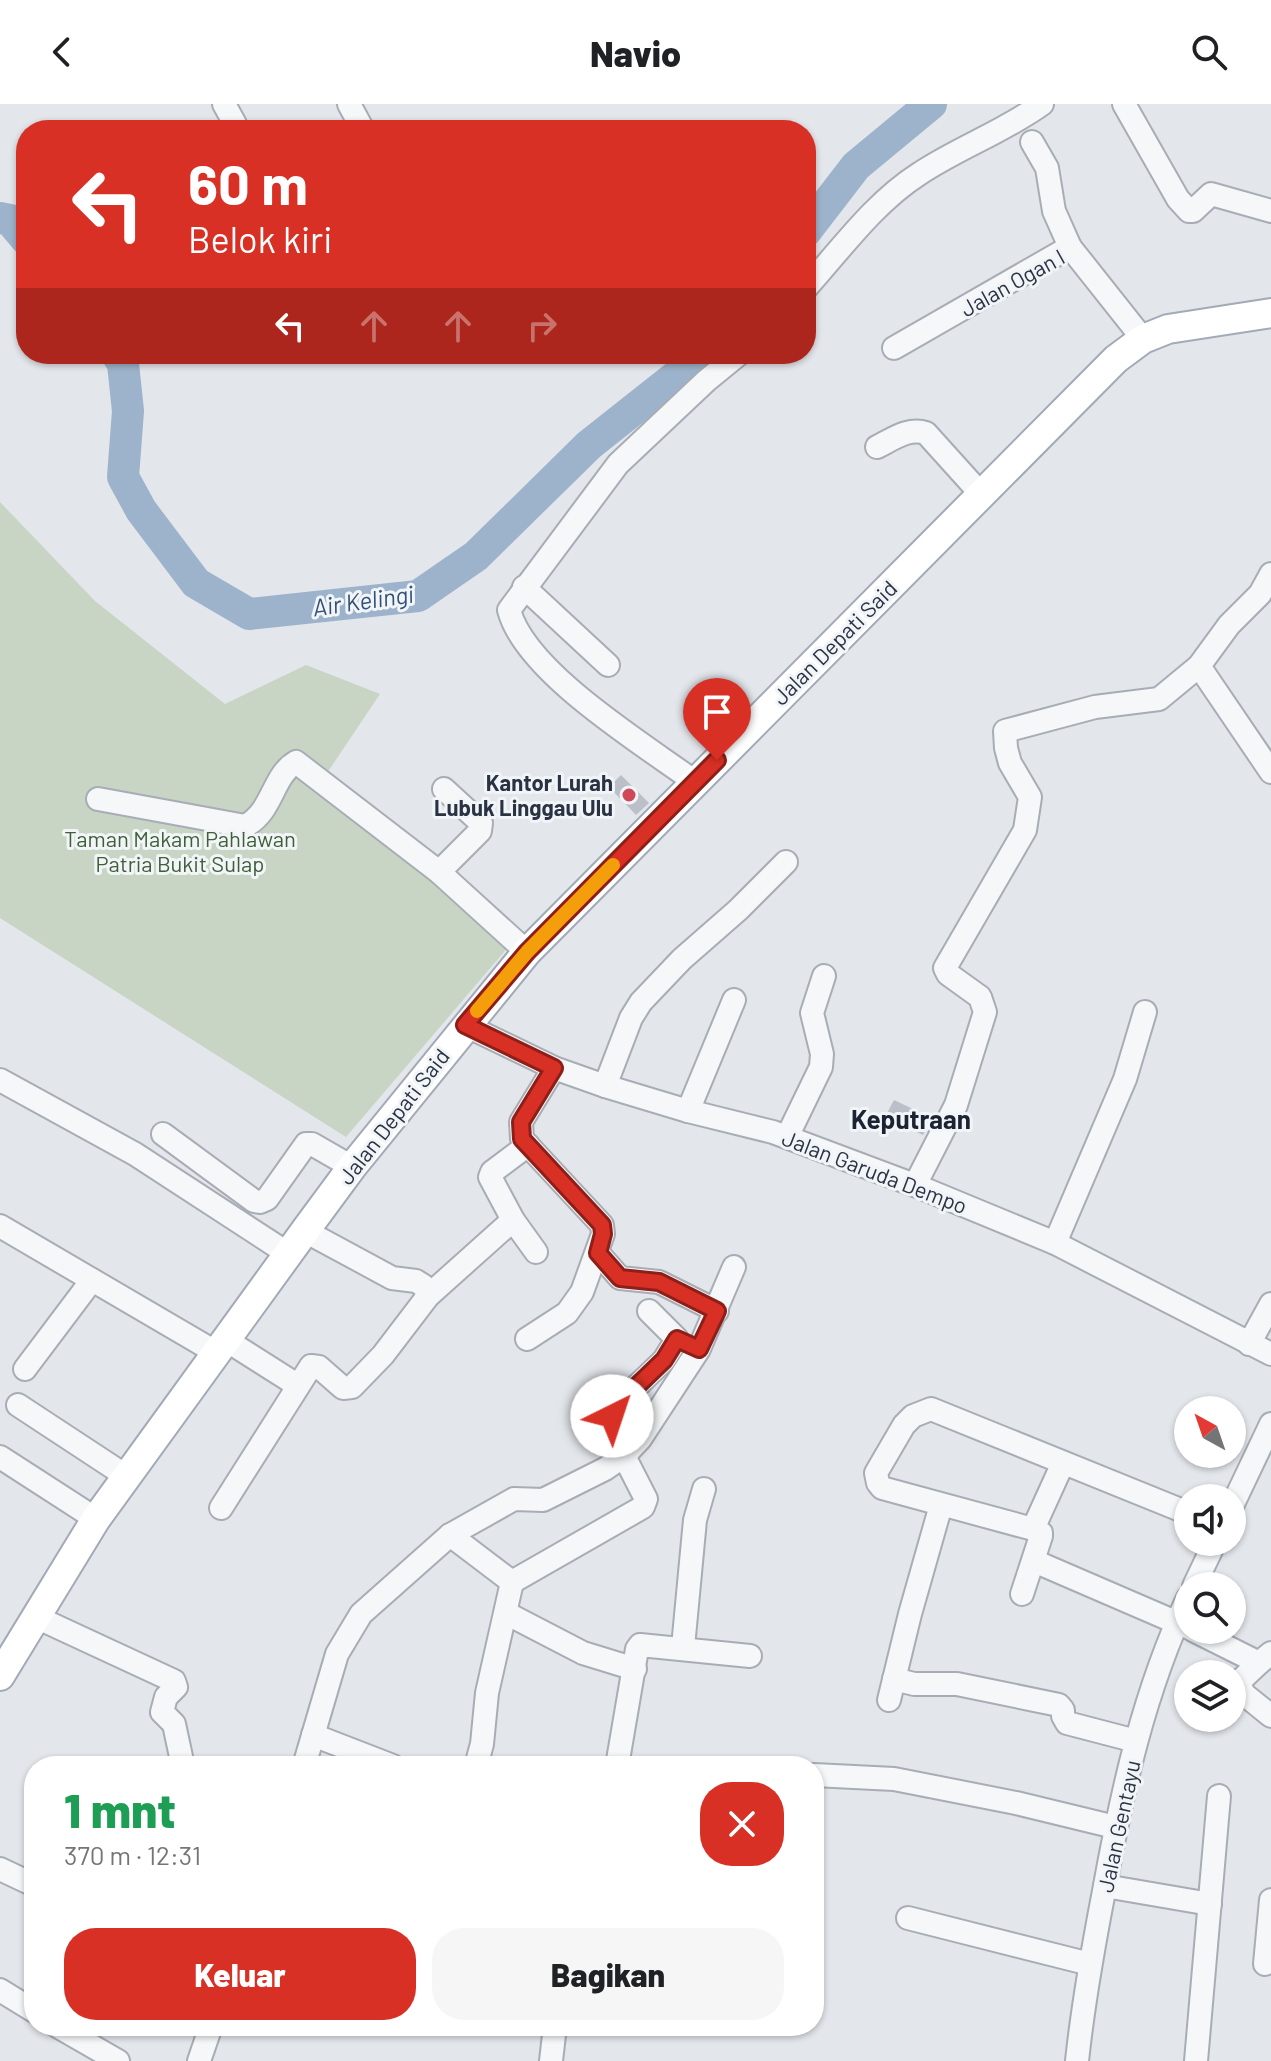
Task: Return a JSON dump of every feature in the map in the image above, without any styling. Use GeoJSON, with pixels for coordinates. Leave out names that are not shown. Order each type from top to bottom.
{"type":"FeatureCollection","features":[{"type":"Feature","properties":{"kind":"main road","name":"Jalan Depati Said"},"geometry":{"type":"LineString","coordinates":[[0,1676],[96,1519],[126,1476],[352,1167],[527,952],[1098,377],[1143,339],[1168,329],[1271,313]]}},
{"type":"Feature","properties":{"kind":"street"},"geometry":{"type":"LineString","coordinates":[[816,277],[896,191],[919,174],[1019,121],[1042,104]]}},
{"type":"Feature","properties":{"kind":"street"},"geometry":{"type":"LineString","coordinates":[[1124,104],[1178,199],[1189,211],[1193,211],[1211,194],[1271,211]]}},
{"type":"Feature","properties":{"kind":"street"},"geometry":{"type":"LineString","coordinates":[[1032,142],[1047,168],[1054,211],[1070,247]]}},
{"type":"Feature","properties":{"kind":"street","name":"Jalan Ogan I"},"geometry":{"type":"LineString","coordinates":[[894,348],[1070,247],[1143,339]]}},
{"type":"Feature","properties":{"kind":"street"},"geometry":{"type":"LineString","coordinates":[[695,782],[555,679],[512,622],[509,610],[618,464],[727,364]]}},
{"type":"Feature","properties":{"kind":"street"},"geometry":{"type":"LineString","coordinates":[[877,447],[908,432],[917,430],[926,433],[981,494]]}},
{"type":"Feature","properties":{"kind":"street"},"geometry":{"type":"LineString","coordinates":[[915,1185],[956,1105],[985,1012],[980,997],[948,974],[945,968],[1025,830],[1031,806],[1030,797],[1010,763],[1005,731],[1095,707],[1154,701],[1199,666],[1229,625],[1260,594],[1271,574]]}},
{"type":"Feature","properties":{"kind":"street"},"geometry":{"type":"LineString","coordinates":[[524,587],[608,665]]}},
{"type":"Feature","properties":{"kind":"street"},"geometry":{"type":"LineString","coordinates":[[1199,666],[1271,771]]}},
{"type":"Feature","properties":{"kind":"street"},"geometry":{"type":"LineString","coordinates":[[98,799],[245,826],[259,819],[287,770],[296,762],[439,872],[527,952]]}},
{"type":"Feature","properties":{"kind":"street"},"geometry":{"type":"LineString","coordinates":[[439,872],[480,831],[481,823],[444,789]]}},
{"type":"Feature","properties":{"kind":"street"},"geometry":{"type":"LineString","coordinates":[[605,1086],[631,1018],[641,1002],[682,959],[786,862]]}},
{"type":"Feature","properties":{"kind":"street"},"geometry":{"type":"LineString","coordinates":[[787,1137],[821,1067],[822,1054],[812,1013],[824,976]]}},
{"type":"Feature","properties":{"kind":"street"},"geometry":{"type":"LineString","coordinates":[[688,1111],[734,1000]]}},
{"type":"Feature","properties":{"kind":"street"},"geometry":{"type":"LineString","coordinates":[[1055,1243],[1125,1079],[1145,1012]]}},
{"type":"Feature","properties":{"kind":"street","name":"Jalan Garuda Dempo"},"geometry":{"type":"LineString","coordinates":[[465,1025],[554,1068],[688,1111],[787,1137],[915,1185],[1055,1243],[1271,1354]]}},
{"type":"Feature","properties":{"kind":"street"},"geometry":{"type":"LineString","coordinates":[[527,1339],[567,1313],[582,1292],[603,1234],[602,1225],[522,1139],[521,1122],[554,1068]]}},
{"type":"Feature","properties":{"kind":"street"},"geometry":{"type":"LineString","coordinates":[[0,1080],[135,1154],[290,1255]]}},
{"type":"Feature","properties":{"kind":"street"},"geometry":{"type":"LineString","coordinates":[[163,1134],[254,1201],[267,1199],[306,1144],[312,1144],[352,1167]]}},
{"type":"Feature","properties":{"kind":"street"},"geometry":{"type":"LineString","coordinates":[[528,1145],[490,1177],[513,1220],[536,1252]]}},
{"type":"Feature","properties":{"kind":"street"},"geometry":{"type":"LineString","coordinates":[[221,1508],[308,1369],[319,1367],[343,1388],[352,1387],[383,1355],[428,1296],[513,1220]]}},
{"type":"Feature","properties":{"kind":"street"},"geometry":{"type":"LineString","coordinates":[[0,1226],[92,1280],[297,1385]]}},
{"type":"Feature","properties":{"kind":"street"},"geometry":{"type":"LineString","coordinates":[[305,1231],[392,1278],[416,1281],[424,1286],[428,1296]]}},
{"type":"Feature","properties":{"kind":"street"},"geometry":{"type":"LineString","coordinates":[[598,1253],[620,1278],[659,1282],[717,1311]]}},
{"type":"Feature","properties":{"kind":"street"},"geometry":{"type":"LineString","coordinates":[[307,1756],[337,1654],[356,1622],[374,1602],[450,1535],[514,1499],[543,1500],[605,1469],[626,1454],[640,1439],[699,1349],[734,1267]]}},
{"type":"Feature","properties":{"kind":"street"},"geometry":{"type":"LineString","coordinates":[[25,1369],[92,1280]]}},
{"type":"Feature","properties":{"kind":"street"},"geometry":{"type":"LineString","coordinates":[[1249,1344],[1271,1304]]}},
{"type":"Feature","properties":{"kind":"street"},"geometry":{"type":"LineString","coordinates":[[649,1311],[677,1339],[699,1349]]}},
{"type":"Feature","properties":{"kind":"street"},"geometry":{"type":"LineString","coordinates":[[478,1756],[487,1693],[512,1582],[643,1507],[646,1499],[626,1454],[612,1410],[664,1360],[677,1339]]}},
{"type":"Feature","properties":{"kind":"street"},"geometry":{"type":"LineString","coordinates":[[18,1405],[126,1476]]}},
{"type":"Feature","properties":{"kind":"street"},"geometry":{"type":"LineString","coordinates":[[1022,1594],[1041,1533],[882,1488],[878,1483],[876,1473],[904,1425],[922,1411],[931,1409],[1174,1507]]}},
{"type":"Feature","properties":{"kind":"street"},"geometry":{"type":"LineString","coordinates":[[1242,1484],[1271,1424]]}},
{"type":"Feature","properties":{"kind":"street"},"geometry":{"type":"LineString","coordinates":[[0,1457],[96,1519]]}},
{"type":"Feature","properties":{"kind":"street"},"geometry":{"type":"LineString","coordinates":[[1033,1529],[1063,1463]]}},
{"type":"Feature","properties":{"kind":"street"},"geometry":{"type":"LineString","coordinates":[[683,1647],[695,1520],[704,1489]]}},
{"type":"Feature","properties":{"kind":"street"},"geometry":{"type":"LineString","coordinates":[[941,1505],[892,1690],[914,1684],[957,1684],[1059,1705],[1067,1723],[1136,1741]]}},
{"type":"Feature","properties":{"kind":"street"},"geometry":{"type":"LineString","coordinates":[[450,1535],[512,1582]]}},
{"type":"Feature","properties":{"kind":"street"},"geometry":{"type":"LineString","coordinates":[[1034,1561],[1174,1621]]}},
{"type":"Feature","properties":{"kind":"street"},"geometry":{"type":"LineString","coordinates":[[506,1613],[583,1653],[635,1669]]}},
{"type":"Feature","properties":{"kind":"street"},"geometry":{"type":"LineString","coordinates":[[36,1617],[174,1681],[176,1687],[166,1697],[162,1712],[174,1724],[181,1756]]}},
{"type":"Feature","properties":{"kind":"street","name":"Jalan Gentayu"},"geometry":{"type":"LineString","coordinates":[[1077,2061],[1090,1964],[1115,1827],[1147,1697],[1176,1644]]}},
{"type":"Feature","properties":{"kind":"street"},"geometry":{"type":"LineString","coordinates":[[1230,1644],[1265,1658],[1242,1679],[1240,1687],[1245,1695],[1271,1716]]}},
{"type":"Feature","properties":{"kind":"street"},"geometry":{"type":"LineString","coordinates":[[619,1756],[640,1645],[750,1656]]}},
{"type":"Feature","properties":{"kind":"street"},"geometry":{"type":"LineString","coordinates":[[313,1735],[367,1756]]}},
{"type":"Feature","properties":{"kind":"street"},"geometry":{"type":"LineString","coordinates":[[824,1776],[894,1779],[1016,1803],[1115,1827]]}},
{"type":"Feature","properties":{"kind":"street"},"geometry":{"type":"LineString","coordinates":[[1196,2061],[1219,1796]]}},
{"type":"Feature","properties":{"kind":"street"},"geometry":{"type":"LineString","coordinates":[[0,1869],[24,1880]]}},
{"type":"Feature","properties":{"kind":"street"},"geometry":{"type":"LineString","coordinates":[[1105,1886],[1210,1904]]}},
{"type":"Feature","properties":{"kind":"street"},"geometry":{"type":"LineString","coordinates":[[1265,1964],[1271,1900]]}},
{"type":"Feature","properties":{"kind":"street"},"geometry":{"type":"LineString","coordinates":[[908,1918],[1090,1964]]}},
{"type":"Feature","properties":{"kind":"street"},"geometry":{"type":"LineString","coordinates":[[0,1990],[24,2005]]}},
{"type":"Feature","properties":{"kind":"street"},"geometry":{"type":"LineString","coordinates":[[74,2036],[118,2061]]}},
{"type":"Feature","properties":{"kind":"street"},"geometry":{"type":"LineString","coordinates":[[199,2061],[208,2036]]}},
{"type":"Feature","properties":{"kind":"street"},"geometry":{"type":"LineString","coordinates":[[551,2061],[554,2036]]}},
{"type":"Feature","properties":{"kind":"green space","name":"Taman Makam Pahlawan Patria Bukit Sulap"},"geometry":{"type":"Polygon","coordinates":[[[0,502],[95,601],[225,704],[306,665],[380,694],[319,785],[510,945],[346,1137],[0,918],[0,502]]]}},
{"type":"Feature","properties":{"kind":"building","name":"Kantor Lurah Lubuk Linggau Ulu"},"geometry":{"type":"Polygon","coordinates":[[[621,775],[649,803],[636,815],[609,787],[621,775]]]}},
{"type":"Feature","properties":{"kind":"building"},"geometry":{"type":"Polygon","coordinates":[[[894,1100],[932,1118],[923,1135],[885,1117],[894,1100]]]}},
{"type":"Feature","properties":{"kind":"waterway","name":"Air Kelingi"},"geometry":{"type":"LineString","coordinates":[[816,218],[856,166],[931,104]]}},
{"type":"Feature","properties":{"kind":"waterway","name":"Air Kelingi"},"geometry":{"type":"LineString","coordinates":[[0,218],[10,220],[16,227]]}},
{"type":"Feature","properties":{"kind":"waterway","name":"Air Kelingi"},"geometry":{"type":"LineString","coordinates":[[123,364],[128,411],[123,477],[141,510],[196,583],[249,614],[418,596],[476,556],[589,445],[691,364]]}},
{"type":"Feature","properties":{"kind":"slow traffic"},"geometry":{"type":"LineString","coordinates":[[477,1011],[527,952],[613,865]]}},
{"type":"Feature","properties":{"kind":"place","name":"Kantor Lurah Lubuk Linggau Ulu"},"geometry":{"type":"Point","coordinates":[629,795]}},
{"type":"Feature","properties":{"kind":"district","name":"Keputraan"},"geometry":{"type":"Point","coordinates":[911,1118]}},
{"type":"Feature","properties":{"kind":"route"},"geometry":{"type":"LineString","coordinates":[[612,1416],[612,1410],[664,1360],[677,1339],[699,1349],[717,1311],[659,1282],[620,1278],[612,1270],[598,1253],[602,1225],[522,1139],[521,1122],[554,1068],[465,1025],[527,952],[717,760]]}}]}
